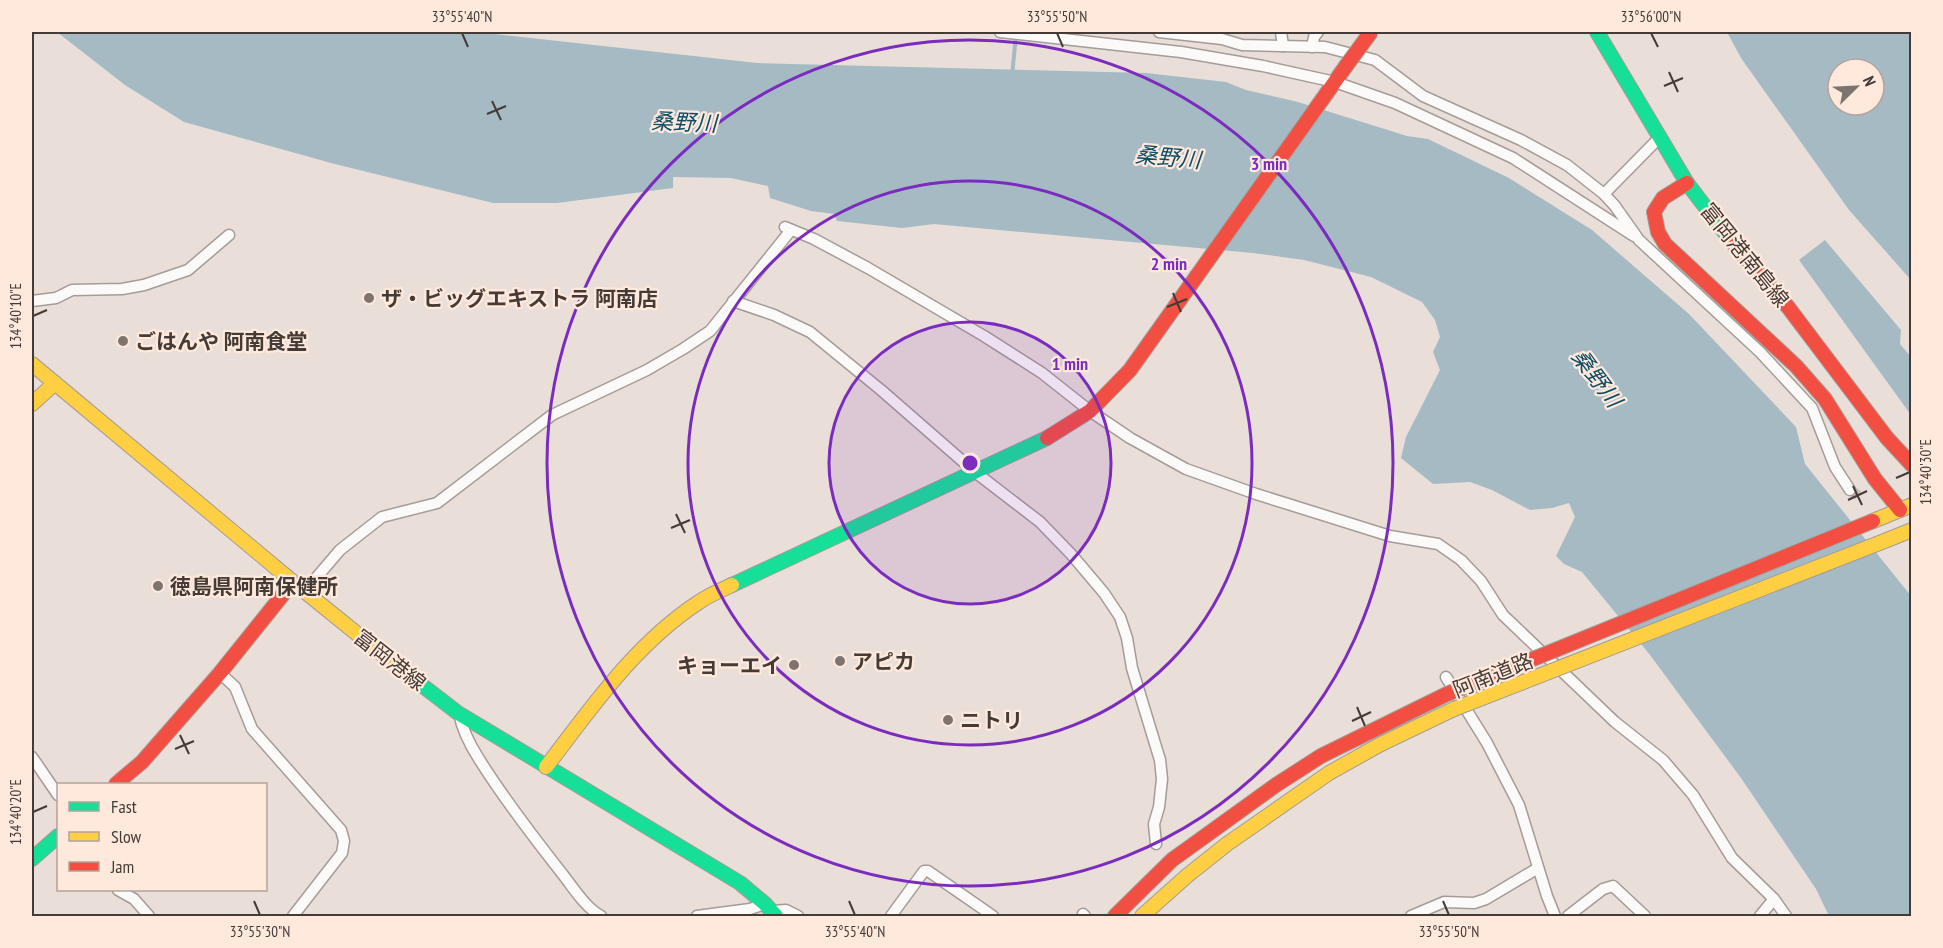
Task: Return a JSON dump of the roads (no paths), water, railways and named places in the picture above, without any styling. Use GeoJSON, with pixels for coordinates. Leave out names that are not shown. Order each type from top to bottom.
{"type":"FeatureCollection","features":[{"type":"Feature","properties":{"kind":"main road"},"geometry":{"type":"LineString","coordinates":[[546,767],[612,680],[656,635],[700,601],[757,572],[1053,435],[1093,407],[1130,370],[1371,32]]}},
{"type":"Feature","properties":{"kind":"main road","name":"富岡港南島線"},"geometry":{"type":"LineString","coordinates":[[1597,32],[1687,183],[1741,254],[1788,307],[1887,438],[1911,465]]}},
{"type":"Feature","properties":{"kind":"main road"},"geometry":{"type":"LineString","coordinates":[[1687,183],[1663,198],[1654,212],[1658,232],[1665,244],[1788,359],[1825,399],[1875,479],[1906,508]]}},
{"type":"Feature","properties":{"kind":"main road","name":"富岡港線"},"geometry":{"type":"LineString","coordinates":[[32,364],[293,582],[403,671],[458,712],[740,883],[771,911]]}},
{"type":"Feature","properties":{"kind":"main road"},"geometry":{"type":"LineString","coordinates":[[32,404],[55,383]]}},
{"type":"Feature","properties":{"kind":"main road","name":"阿南道路"},"geometry":{"type":"LineString","coordinates":[[1114,916],[1172,860],[1276,785],[1321,756],[1447,694],[1906,508]]}},
{"type":"Feature","properties":{"kind":"main road","name":"阿南道路"},"geometry":{"type":"LineString","coordinates":[[1142,916],[1227,844],[1329,773],[1381,744],[1454,709],[1911,530]]}},
{"type":"Feature","properties":{"kind":"main road"},"geometry":{"type":"LineString","coordinates":[[118,783],[142,762],[220,673],[293,582]]}},
{"type":"Feature","properties":{"kind":"main road"},"geometry":{"type":"LineString","coordinates":[[32,860],[57,837]]}},
{"type":"Feature","properties":{"kind":"street"},"geometry":{"type":"LineString","coordinates":[[1000,32],[1181,52],[1263,66],[1395,103],[1513,158],[1639,240],[1760,352],[1812,408],[1835,467],[1850,490]]}},
{"type":"Feature","properties":{"kind":"street"},"geometry":{"type":"LineString","coordinates":[[1159,32],[1222,35],[1242,45],[1325,47],[1375,60],[1424,96],[1521,140],[1567,165],[1604,194],[1639,240]]}},
{"type":"Feature","properties":{"kind":"street"},"geometry":{"type":"LineString","coordinates":[[1281,32],[1283,46]]}},
{"type":"Feature","properties":{"kind":"street"},"geometry":{"type":"LineString","coordinates":[[1312,47],[1314,37],[1318,32]]}},
{"type":"Feature","properties":{"kind":"street"},"geometry":{"type":"LineString","coordinates":[[1604,194],[1660,137]]}},
{"type":"Feature","properties":{"kind":"street"},"geometry":{"type":"LineString","coordinates":[[305,591],[340,550],[382,517],[437,503],[552,415],[647,370],[710,331],[788,229],[814,239],[868,268],[984,336],[1093,407],[1130,438],[1186,469],[1379,533],[1438,544],[1461,560],[1481,582],[1503,615],[1615,722],[1663,760],[1693,795],[1732,858],[1774,899],[1786,916]]}},
{"type":"Feature","properties":{"kind":"street"},"geometry":{"type":"LineString","coordinates":[[32,301],[56,298],[72,290],[122,289],[144,285],[188,270],[229,235]]}},
{"type":"Feature","properties":{"kind":"street"},"geometry":{"type":"LineString","coordinates":[[733,301],[774,315],[810,332],[975,472],[1040,522],[1097,585],[1120,617],[1127,638],[1132,668],[1160,760],[1162,780],[1159,807],[1154,824],[1156,844]]}},
{"type":"Feature","properties":{"kind":"street"},"geometry":{"type":"LineString","coordinates":[[220,673],[235,687],[252,729],[341,830],[344,842],[342,853],[293,916]]}},
{"type":"Feature","properties":{"kind":"street"},"geometry":{"type":"LineString","coordinates":[[1446,677],[1487,742],[1519,805],[1538,868],[1556,916]]}},
{"type":"Feature","properties":{"kind":"street"},"geometry":{"type":"LineString","coordinates":[[458,712],[462,727],[478,758],[546,853],[596,914],[601,916]]}},
{"type":"Feature","properties":{"kind":"street"},"geometry":{"type":"LineString","coordinates":[[32,757],[57,794]]}},
{"type":"Feature","properties":{"kind":"street"},"geometry":{"type":"LineString","coordinates":[[1411,916],[1444,902],[1474,903],[1486,899],[1538,868]]}},
{"type":"Feature","properties":{"kind":"street"},"geometry":{"type":"LineString","coordinates":[[891,916],[924,871],[928,871],[993,916]]}},
{"type":"Feature","properties":{"kind":"street"},"geometry":{"type":"LineString","coordinates":[[1568,916],[1603,889],[1613,886],[1645,916]]}},
{"type":"Feature","properties":{"kind":"street"},"geometry":{"type":"LineString","coordinates":[[119,891],[134,899],[149,916]]}},
{"type":"Feature","properties":{"kind":"street"},"geometry":{"type":"LineString","coordinates":[[1760,916],[1774,899]]}},
{"type":"Feature","properties":{"kind":"street"},"geometry":{"type":"LineString","coordinates":[[697,916],[750,909],[786,910],[798,916]]}},
{"type":"Feature","properties":{"kind":"water","name":"桑野川"},"geometry":{"type":"Polygon","coordinates":[[[57,32],[477,32],[757,63],[1146,73],[1226,82],[1246,90],[1298,102],[1407,136],[1428,139],[1509,178],[1592,230],[1689,314],[1796,427],[1805,464],[1911,596],[1911,916],[1829,916],[1816,889],[1741,778],[1650,655],[1582,572],[1564,564],[1556,556],[1575,517],[1569,503],[1552,508],[1530,510],[1492,490],[1470,482],[1433,484],[1401,458],[1406,437],[1440,370],[1433,352],[1440,337],[1435,320],[1422,302],[1371,277],[1304,260],[1253,253],[934,224],[902,228],[837,221],[834,214],[811,211],[770,198],[768,186],[731,178],[673,177],[673,188],[557,203],[493,203],[331,163],[184,122],[125,85],[57,32]]]}},
{"type":"Feature","properties":{"kind":"water"},"geometry":{"type":"Polygon","coordinates":[[[1727,32],[1911,32],[1911,280],[1849,210],[1741,58],[1727,32]]]}},
{"type":"Feature","properties":{"kind":"water"},"geometry":{"type":"Polygon","coordinates":[[[1825,240],[1901,330],[1900,344],[1911,357],[1911,415],[1799,260],[1825,240]]]}},
{"type":"Feature","properties":{"kind":"waterway"},"geometry":{"type":"LineString","coordinates":[[1012,76],[1016,35]]}},
{"type":"Feature","properties":{"kind":"tunnel"},"geometry":{"type":"LineString","coordinates":[[1850,490],[1861,497]]}},
{"type":"Feature","properties":{"kind":"place","name":"ザ・ビッグエキストラ 阿南店"},"geometry":{"type":"Point","coordinates":[369,298]}},
{"type":"Feature","properties":{"kind":"place","name":"ごはんや 阿南食堂"},"geometry":{"type":"Point","coordinates":[123,341]}},
{"type":"Feature","properties":{"kind":"place","name":"徳島県阿南保健所"},"geometry":{"type":"Point","coordinates":[158,586]}},
{"type":"Feature","properties":{"kind":"place","name":"アピカ"},"geometry":{"type":"Point","coordinates":[840,661]}},
{"type":"Feature","properties":{"kind":"place","name":"キョーエイ"},"geometry":{"type":"Point","coordinates":[794,665]}},
{"type":"Feature","properties":{"kind":"place","name":"ニトリ"},"geometry":{"type":"Point","coordinates":[948,720]}}]}
